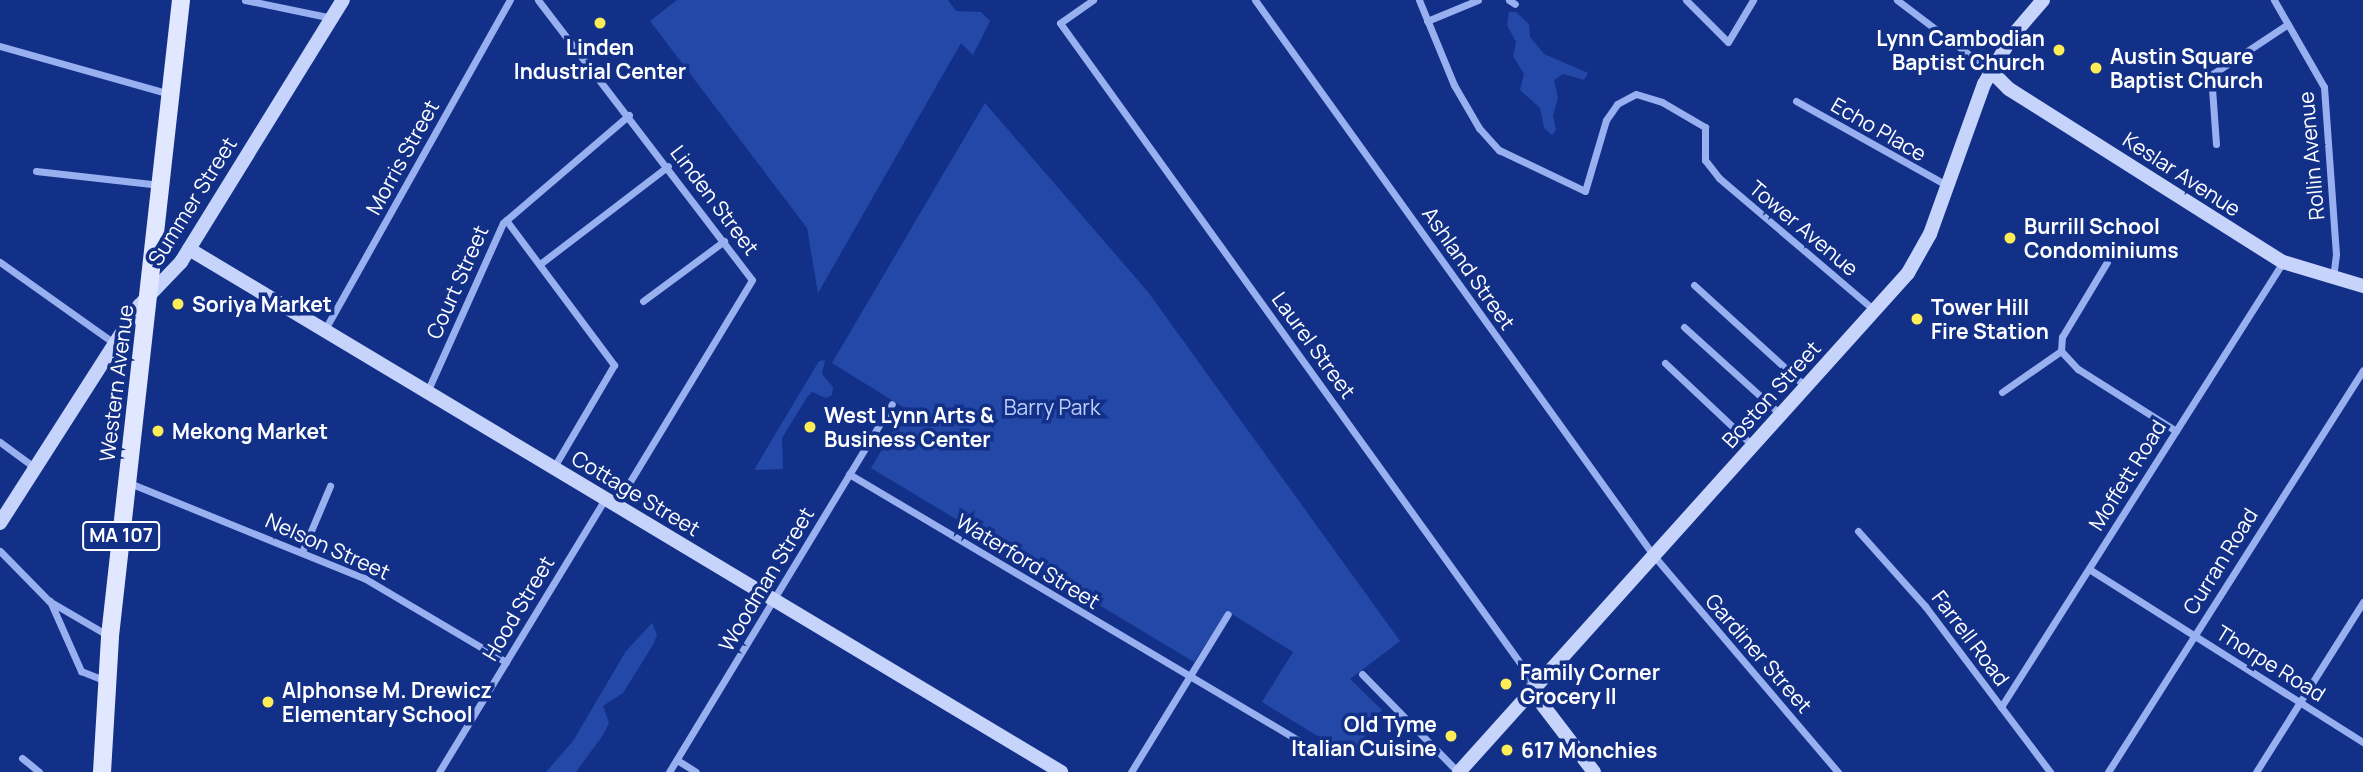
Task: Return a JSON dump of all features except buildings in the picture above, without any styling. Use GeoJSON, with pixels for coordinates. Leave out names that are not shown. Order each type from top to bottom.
{"type":"FeatureCollection","features":[{"type":"Feature","properties":{"kind":"main road","name":"Western Avenue"},"geometry":{"type":"LineString","coordinates":[[102,772],[110,636],[181,0]]}},
{"type":"Feature","properties":{"kind":"main road","name":"Summer Street"},"geometry":{"type":"LineString","coordinates":[[0,523],[114,344],[189,249],[343,0]]}},
{"type":"Feature","properties":{"kind":"main road","name":"Boston Street"},"geometry":{"type":"LineString","coordinates":[[1458,772],[1875,311],[1923,250],[1991,71],[2043,0]]}},
{"type":"Feature","properties":{"kind":"main road","name":"Keslar Avenue"},"geometry":{"type":"LineString","coordinates":[[1991,71],[2009,89],[2283,262],[2332,280],[2363,286]]}},
{"type":"Feature","properties":{"kind":"main road","name":"Cottage Street"},"geometry":{"type":"LineString","coordinates":[[189,249],[1061,772]]}},
{"type":"Feature","properties":{"kind":"main road"},"geometry":{"type":"LineString","coordinates":[[1532,691],[1594,772]]}},
{"type":"Feature","properties":{"kind":"street"},"geometry":{"type":"LineString","coordinates":[[244,0],[332,18]]}},
{"type":"Feature","properties":{"kind":"street","name":"Morris Street"},"geometry":{"type":"LineString","coordinates":[[324,331],[510,0]]}},
{"type":"Feature","properties":{"kind":"street","name":"Linden Street"},"geometry":{"type":"LineString","coordinates":[[538,0],[750,275],[751,284],[610,502]]}},
{"type":"Feature","properties":{"kind":"street","name":"Laurel Street"},"geometry":{"type":"LineString","coordinates":[[1093,0],[1060,23],[1523,667],[1532,691]]}},
{"type":"Feature","properties":{"kind":"street","name":"Ashland Street"},"geometry":{"type":"LineString","coordinates":[[1255,0],[1654,556]]}},
{"type":"Feature","properties":{"kind":"street"},"geometry":{"type":"LineString","coordinates":[[1419,0],[1427,21],[1478,0]]}},
{"type":"Feature","properties":{"kind":"street"},"geometry":{"type":"LineString","coordinates":[[1686,0],[1727,42],[1736,35],[1753,0]]}},
{"type":"Feature","properties":{"kind":"street"},"geometry":{"type":"LineString","coordinates":[[1897,0],[1991,71]]}},
{"type":"Feature","properties":{"kind":"street","name":"Rollin Avenue"},"geometry":{"type":"LineString","coordinates":[[2274,0],[2324,87],[2336,249],[2332,280]]}},
{"type":"Feature","properties":{"kind":"street","name":"Tower Avenue"},"geometry":{"type":"LineString","coordinates":[[1427,21],[1454,85],[1493,145],[1586,190],[1606,120],[1617,104],[1631,95],[1643,95],[1701,122],[1708,134],[1705,158],[1711,170],[1875,311]]}},
{"type":"Feature","properties":{"kind":"street"},"geometry":{"type":"LineString","coordinates":[[2216,144],[2211,75],[2288,24]]}},
{"type":"Feature","properties":{"kind":"street"},"geometry":{"type":"LineString","coordinates":[[0,46],[170,94]]}},
{"type":"Feature","properties":{"kind":"street","name":"Echo Place"},"geometry":{"type":"LineString","coordinates":[[1796,101],[1946,185]]}},
{"type":"Feature","properties":{"kind":"street","name":"Court Street"},"geometry":{"type":"LineString","coordinates":[[427,392],[506,219],[629,115]]}},
{"type":"Feature","properties":{"kind":"street"},"geometry":{"type":"LineString","coordinates":[[540,264],[667,166]]}},
{"type":"Feature","properties":{"kind":"street"},"geometry":{"type":"LineString","coordinates":[[36,171],[160,185]]}},
{"type":"Feature","properties":{"kind":"street"},"geometry":{"type":"LineString","coordinates":[[506,219],[614,365],[553,468]]}},
{"type":"Feature","properties":{"kind":"street"},"geometry":{"type":"LineString","coordinates":[[643,301],[724,241]]}},
{"type":"Feature","properties":{"kind":"street"},"geometry":{"type":"LineString","coordinates":[[0,262],[114,344]]}},
{"type":"Feature","properties":{"kind":"street"},"geometry":{"type":"LineString","coordinates":[[2107,262],[2062,337],[2061,352],[2078,369],[2176,431]]}},
{"type":"Feature","properties":{"kind":"street","name":"Moffett Road"},"geometry":{"type":"LineString","coordinates":[[2001,707],[2283,262]]}},
{"type":"Feature","properties":{"kind":"street"},"geometry":{"type":"LineString","coordinates":[[1694,285],[1806,387]]}},
{"type":"Feature","properties":{"kind":"street"},"geometry":{"type":"LineString","coordinates":[[1684,327],[1781,415]]}},
{"type":"Feature","properties":{"kind":"street"},"geometry":{"type":"LineString","coordinates":[[2002,392],[2061,352]]}},
{"type":"Feature","properties":{"kind":"street"},"geometry":{"type":"LineString","coordinates":[[1665,363],[1753,446]]}},
{"type":"Feature","properties":{"kind":"street","name":"Curran Road"},"geometry":{"type":"LineString","coordinates":[[2108,772],[2363,370]]}},
{"type":"Feature","properties":{"kind":"street","name":"Woodman Street"},"geometry":{"type":"LineString","coordinates":[[670,772],[892,404]]}},
{"type":"Feature","properties":{"kind":"street"},"geometry":{"type":"LineString","coordinates":[[0,442],[34,467]]}},
{"type":"Feature","properties":{"kind":"street","name":"Waterford Street"},"geometry":{"type":"LineString","coordinates":[[849,474],[1303,743]]}},
{"type":"Feature","properties":{"kind":"street","name":"Nelson Street"},"geometry":{"type":"LineString","coordinates":[[127,482],[303,552],[384,588],[506,662]]}},
{"type":"Feature","properties":{"kind":"street"},"geometry":{"type":"LineString","coordinates":[[303,552],[330,486]]}},
{"type":"Feature","properties":{"kind":"street","name":"Hood Street"},"geometry":{"type":"LineString","coordinates":[[439,772],[506,662],[610,502]]}},
{"type":"Feature","properties":{"kind":"street","name":"Farrell Road"},"geometry":{"type":"LineString","coordinates":[[1858,531],[1925,606],[2050,772]]}},
{"type":"Feature","properties":{"kind":"street"},"geometry":{"type":"LineString","coordinates":[[0,551],[49,601],[110,636]]}},
{"type":"Feature","properties":{"kind":"street","name":"Gardiner Street"},"geometry":{"type":"LineString","coordinates":[[1654,556],[1839,772]]}},
{"type":"Feature","properties":{"kind":"street","name":"Thorpe Road"},"geometry":{"type":"LineString","coordinates":[[2089,569],[2363,742]]}},
{"type":"Feature","properties":{"kind":"street"},"geometry":{"type":"LineString","coordinates":[[49,601],[81,671],[107,681]]}},
{"type":"Feature","properties":{"kind":"street"},"geometry":{"type":"LineString","coordinates":[[2256,772],[2363,602]]}},
{"type":"Feature","properties":{"kind":"street"},"geometry":{"type":"LineString","coordinates":[[1131,772],[1228,614]]}},
{"type":"Feature","properties":{"kind":"street"},"geometry":{"type":"LineString","coordinates":[[1362,674],[1458,772]]}},
{"type":"Feature","properties":{"kind":"street"},"geometry":{"type":"LineString","coordinates":[[22,758],[39,772]]}},
{"type":"Feature","properties":{"kind":"street"},"geometry":{"type":"LineString","coordinates":[[677,760],[696,772]]}},
{"type":"Feature","properties":{"kind":"green space"},"geometry":{"type":"Polygon","coordinates":[[[677,0],[948,0],[956,11],[981,12],[990,21],[973,55],[961,43],[818,293],[807,228],[650,21],[677,0]]]}},
{"type":"Feature","properties":{"kind":"green space"},"geometry":{"type":"Polygon","coordinates":[[[1509,12],[1516,12],[1529,24],[1530,37],[1544,54],[1588,73],[1584,80],[1563,74],[1554,80],[1558,98],[1553,116],[1556,130],[1552,135],[1544,128],[1540,108],[1520,90],[1524,74],[1513,56],[1516,42],[1507,25],[1509,12]]]}},
{"type":"Feature","properties":{"kind":"green space","name":"Barry Park"},"geometry":{"type":"Polygon","coordinates":[[[985,103],[1148,292],[1400,641],[1350,679],[1382,710],[1352,757],[1262,702],[1293,652],[1227,611],[1194,662],[871,468],[906,409],[832,363],[985,103]]]}},
{"type":"Feature","properties":{"kind":"green space"},"geometry":{"type":"Polygon","coordinates":[[[825,360],[822,374],[833,387],[832,395],[826,398],[812,392],[807,397],[782,438],[783,469],[754,470],[819,361],[825,360]]]}},
{"type":"Feature","properties":{"kind":"green space"},"geometry":{"type":"Polygon","coordinates":[[[652,623],[657,635],[653,645],[623,693],[603,706],[609,723],[603,735],[576,772],[546,772],[573,741],[626,651],[652,623]]]}},
{"type":"Feature","properties":{"kind":"place","name":"Linden Industrial Center"},"geometry":{"type":"Point","coordinates":[600,23]}},
{"type":"Feature","properties":{"kind":"place","name":"Lynn Cambodian Baptist Church"},"geometry":{"type":"Point","coordinates":[2059,50]}},
{"type":"Feature","properties":{"kind":"place","name":"Austin Square Baptist Church"},"geometry":{"type":"Point","coordinates":[2096,68]}},
{"type":"Feature","properties":{"kind":"place","name":"Burrill School Condominiums"},"geometry":{"type":"Point","coordinates":[2010,238]}},
{"type":"Feature","properties":{"kind":"place","name":"Soriya Market"},"geometry":{"type":"Point","coordinates":[178,304]}},
{"type":"Feature","properties":{"kind":"place","name":"Tower Hill Fire Station"},"geometry":{"type":"Point","coordinates":[1917,319]}},
{"type":"Feature","properties":{"kind":"place","name":"West Lynn Arts & Business Center"},"geometry":{"type":"Point","coordinates":[810,427]}},
{"type":"Feature","properties":{"kind":"place","name":"Mekong Market"},"geometry":{"type":"Point","coordinates":[158,431]}},
{"type":"Feature","properties":{"kind":"place","name":"Family Corner Grocery II"},"geometry":{"type":"Point","coordinates":[1506,684]}},
{"type":"Feature","properties":{"kind":"place","name":"Alphonse M. Drewicz Elementary School"},"geometry":{"type":"Point","coordinates":[268,702]}},
{"type":"Feature","properties":{"kind":"place","name":"Old Tyme Italian Cuisine"},"geometry":{"type":"Point","coordinates":[1451,736]}},
{"type":"Feature","properties":{"kind":"place","name":"617 Monchies"},"geometry":{"type":"Point","coordinates":[1507,750]}}]}
